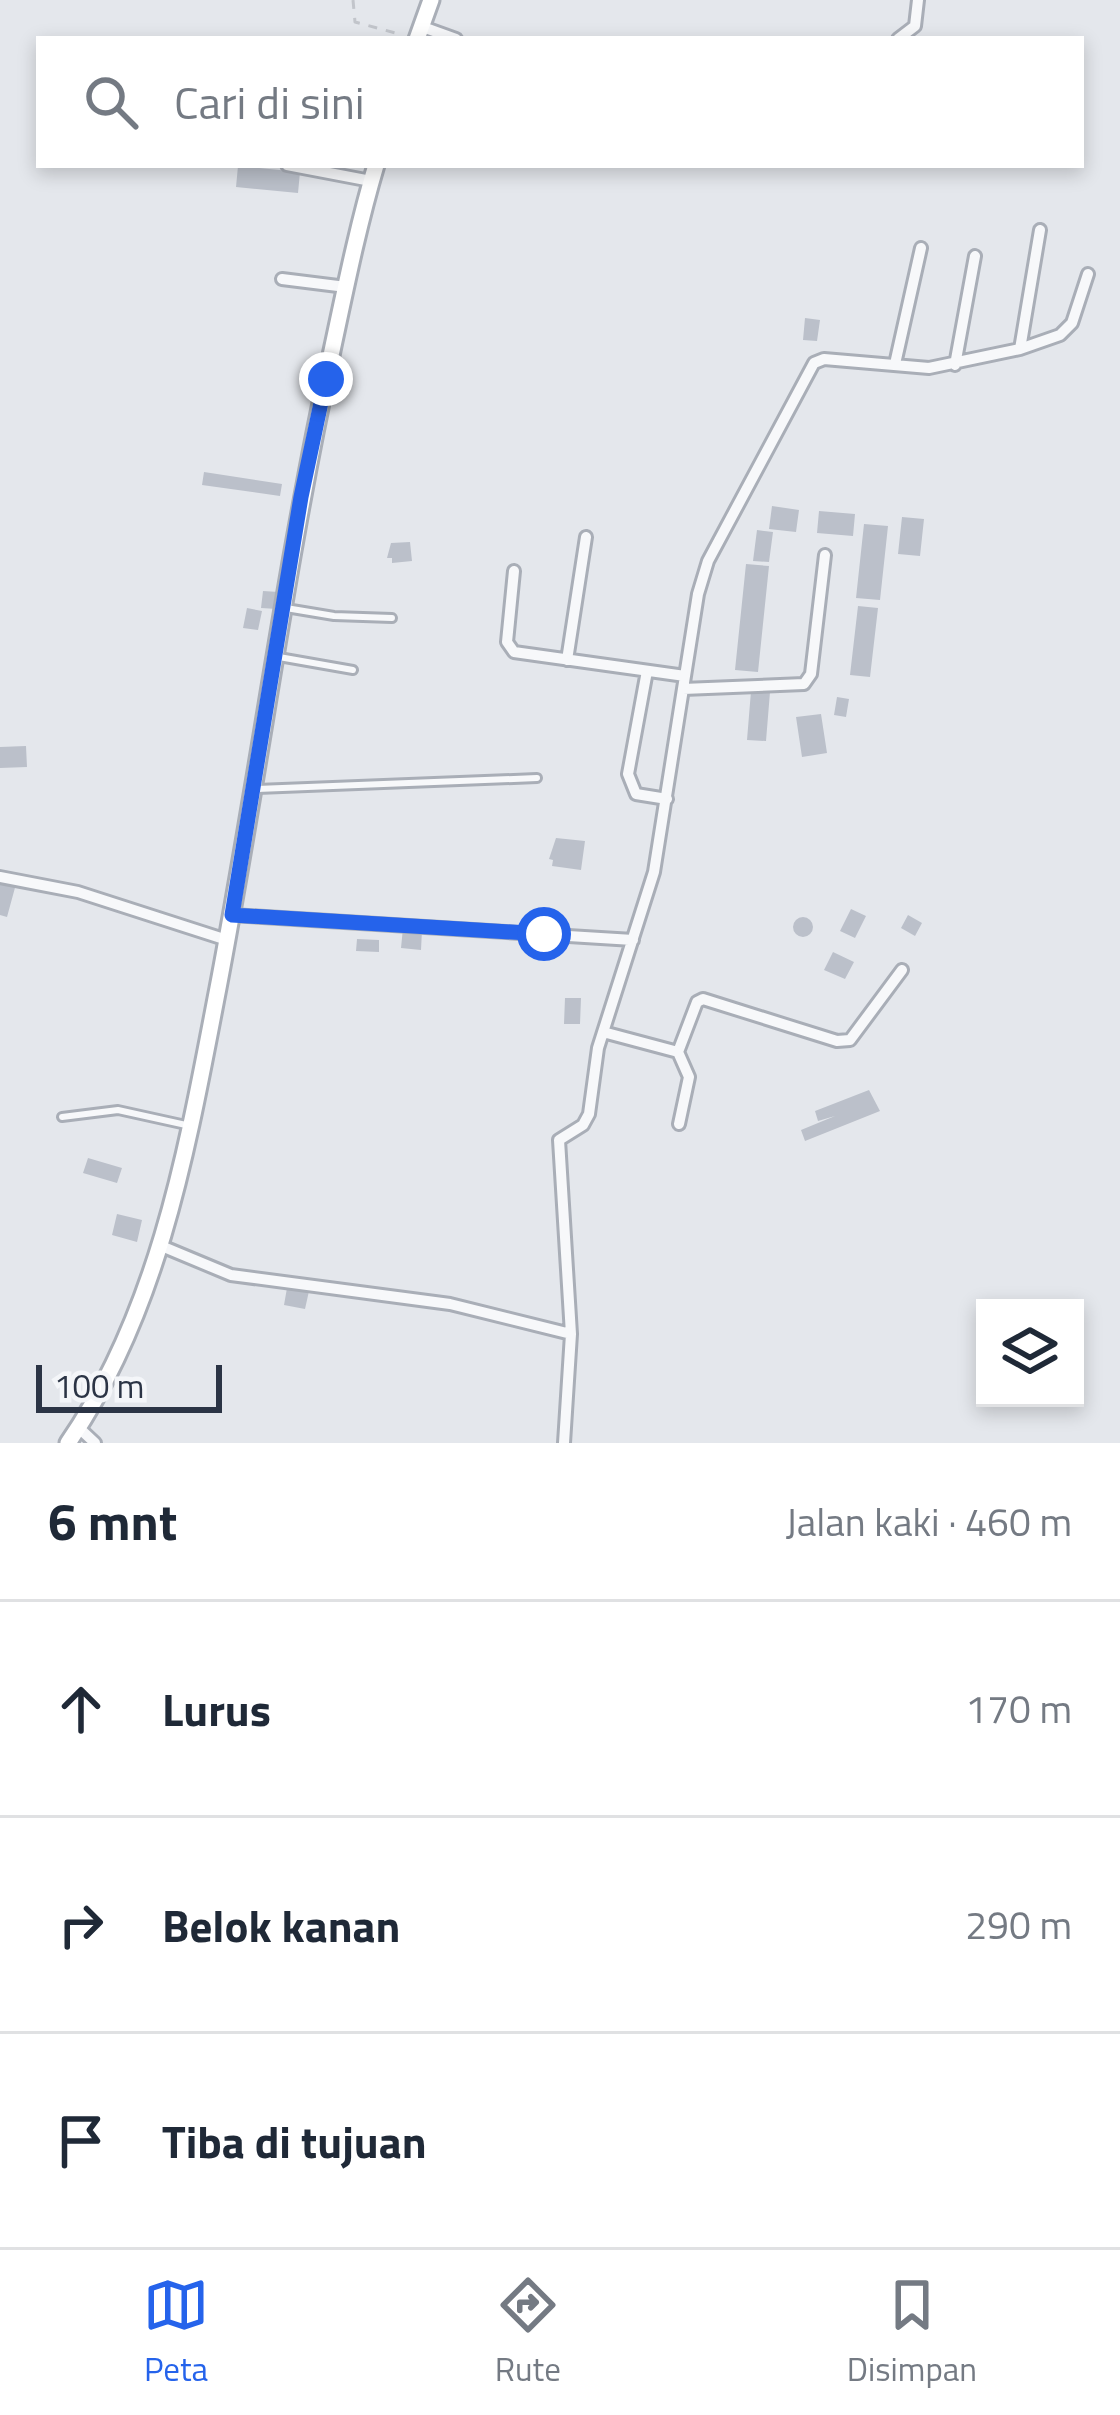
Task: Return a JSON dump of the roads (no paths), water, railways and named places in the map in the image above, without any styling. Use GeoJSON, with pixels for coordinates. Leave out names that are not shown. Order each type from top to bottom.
{"type":"FeatureCollection","features":[{"type":"Feature","properties":{"kind":"main road"},"geometry":{"type":"LineString","coordinates":[[418,35],[430,0]]}},
{"type":"Feature","properties":{"kind":"main road"},"geometry":{"type":"LineString","coordinates":[[68,1443],[94,1405],[137,1315],[190,1125],[232,915],[301,497],[374,173]]}},
{"type":"Feature","properties":{"kind":"street"},"geometry":{"type":"LineString","coordinates":[[902,36],[915,26],[917,0]]}},
{"type":"Feature","properties":{"kind":"street"},"geometry":{"type":"LineString","coordinates":[[320,168],[374,173]]}},
{"type":"Feature","properties":{"kind":"street"},"geometry":{"type":"LineString","coordinates":[[1020,349],[1040,230]]}},
{"type":"Feature","properties":{"kind":"street"},"geometry":{"type":"LineString","coordinates":[[895,364],[921,248]]}},
{"type":"Feature","properties":{"kind":"street"},"geometry":{"type":"LineString","coordinates":[[955,365],[975,256]]}},
{"type":"Feature","properties":{"kind":"street"},"geometry":{"type":"LineString","coordinates":[[564,1443],[571,1334],[559,1140],[583,1125],[589,1114],[595,1059],[654,872],[698,594],[708,561],[807,370],[824,359],[929,368],[1020,349],[1060,334],[1072,323],[1088,274]]}},
{"type":"Feature","properties":{"kind":"street"},"geometry":{"type":"LineString","coordinates":[[282,279],[346,287]]}},
{"type":"Feature","properties":{"kind":"street"},"geometry":{"type":"LineString","coordinates":[[567,659],[586,538]]}},
{"type":"Feature","properties":{"kind":"street"},"geometry":{"type":"LineString","coordinates":[[514,571],[510,649],[647,671],[684,683],[798,686],[809,680],[825,555]]}},
{"type":"Feature","properties":{"kind":"street"},"geometry":{"type":"LineString","coordinates":[[647,671],[628,773],[637,794],[667,799]]}},
{"type":"Feature","properties":{"kind":"street"},"geometry":{"type":"LineString","coordinates":[[0,877],[78,892],[227,940]]}},
{"type":"Feature","properties":{"kind":"street"},"geometry":{"type":"LineString","coordinates":[[232,915],[633,940]]}},
{"type":"Feature","properties":{"kind":"street"},"geometry":{"type":"LineString","coordinates":[[679,1124],[689,1077],[678,1052],[698,1002],[703,999],[850,1040],[902,970]]}},
{"type":"Feature","properties":{"kind":"street"},"geometry":{"type":"LineString","coordinates":[[603,1032],[678,1052]]}},
{"type":"Feature","properties":{"kind":"street"},"geometry":{"type":"LineString","coordinates":[[159,1245],[231,1275],[450,1304],[571,1334]]}},
{"type":"Feature","properties":{"kind":"street"},"geometry":{"type":"LineString","coordinates":[[79,1427],[95,1443]]}},
{"type":"Feature","properties":{"kind":"lane"},"geometry":{"type":"LineString","coordinates":[[283,608],[392,618]]}},
{"type":"Feature","properties":{"kind":"lane"},"geometry":{"type":"LineString","coordinates":[[275,656],[353,670]]}},
{"type":"Feature","properties":{"kind":"lane"},"geometry":{"type":"LineString","coordinates":[[253,789],[537,778]]}},
{"type":"Feature","properties":{"kind":"lane"},"geometry":{"type":"LineString","coordinates":[[62,1117],[118,1110],[190,1125]]}}]}
